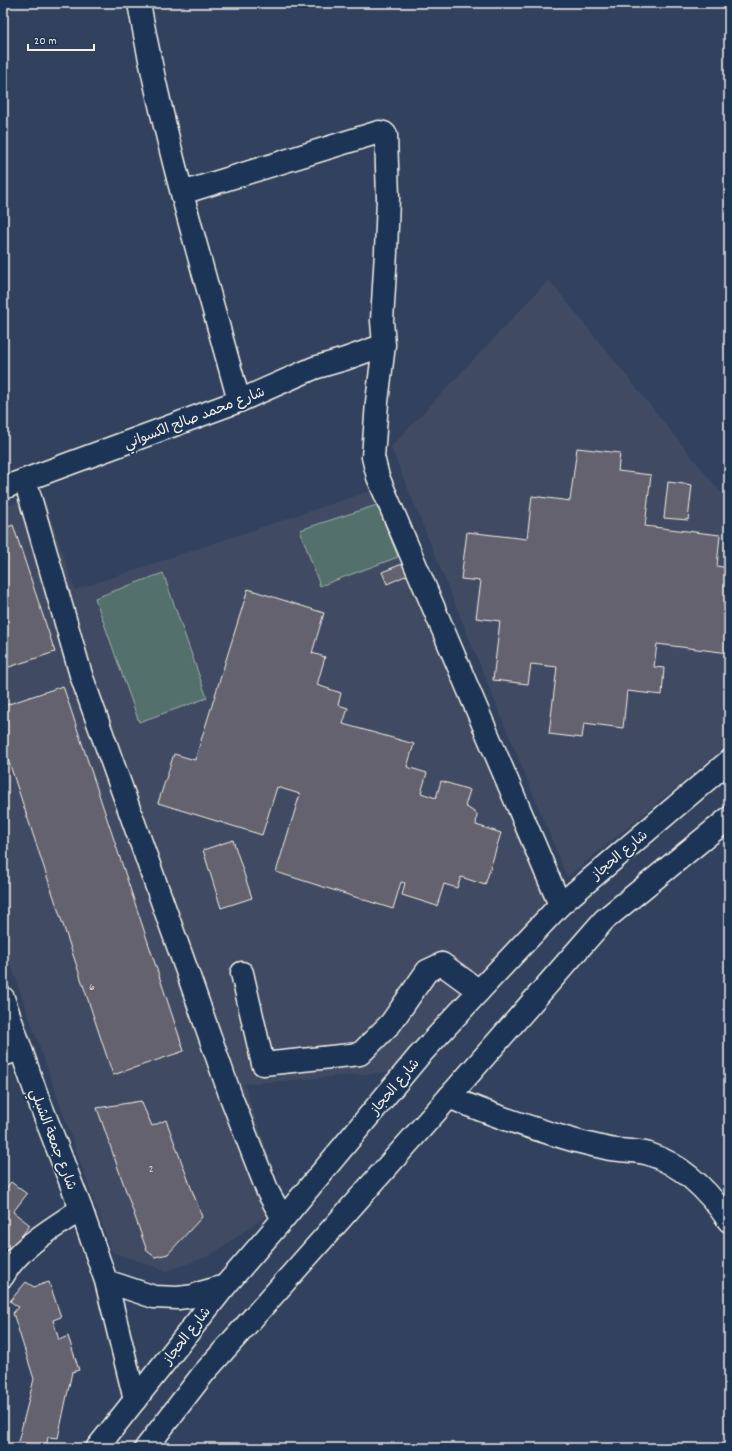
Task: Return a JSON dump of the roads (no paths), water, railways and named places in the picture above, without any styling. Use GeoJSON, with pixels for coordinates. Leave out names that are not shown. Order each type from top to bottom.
{"type":"FeatureCollection","features":[{"type":"Feature","properties":{"kind":"street"},"geometry":{"type":"LineString","coordinates":[[139,3],[145,40],[182,194],[239,401]]}},
{"type":"Feature","properties":{"kind":"street"},"geometry":{"type":"LineString","coordinates":[[182,194],[379,132],[384,133],[387,136],[388,198],[382,321],[384,345],[377,402],[373,457],[378,477],[560,904]]}},
{"type":"Feature","properties":{"kind":"street","name":"شارع محمد صالح الكسواني"},"geometry":{"type":"LineString","coordinates":[[3,488],[239,401],[314,368],[384,345]]}},
{"type":"Feature","properties":{"kind":"street"},"geometry":{"type":"LineString","coordinates":[[25,480],[81,675],[231,1097],[268,1192],[284,1218]]}},
{"type":"Feature","properties":{"kind":"street","name":"شارع الحجاز"},"geometry":{"type":"LineString","coordinates":[[97,1448],[225,1286],[284,1218],[418,1057],[560,904],[729,762]]}},
{"type":"Feature","properties":{"kind":"street"},"geometry":{"type":"LineString","coordinates":[[146,1448],[203,1374],[604,920],[729,818]]}},
{"type":"Feature","properties":{"kind":"street"},"geometry":{"type":"LineString","coordinates":[[242,973],[263,1064],[360,1054],[391,1023],[426,971],[442,964],[479,991]]}},
{"type":"Feature","properties":{"kind":"street","name":"شارع جمعة الشبلي"},"geometry":{"type":"LineString","coordinates":[[3,998],[12,1052],[81,1209],[106,1281],[135,1400]]}},
{"type":"Feature","properties":{"kind":"street"},"geometry":{"type":"LineString","coordinates":[[449,1097],[487,1113],[570,1140],[611,1149],[649,1154],[665,1161],[680,1169],[699,1186],[718,1204],[729,1221]]}},
{"type":"Feature","properties":{"kind":"street"},"geometry":{"type":"LineString","coordinates":[[3,1276],[9,1265],[26,1249],[81,1209]]}},
{"type":"Feature","properties":{"kind":"street"},"geometry":{"type":"LineString","coordinates":[[106,1281],[154,1296],[178,1298],[194,1296],[225,1286]]}}]}
